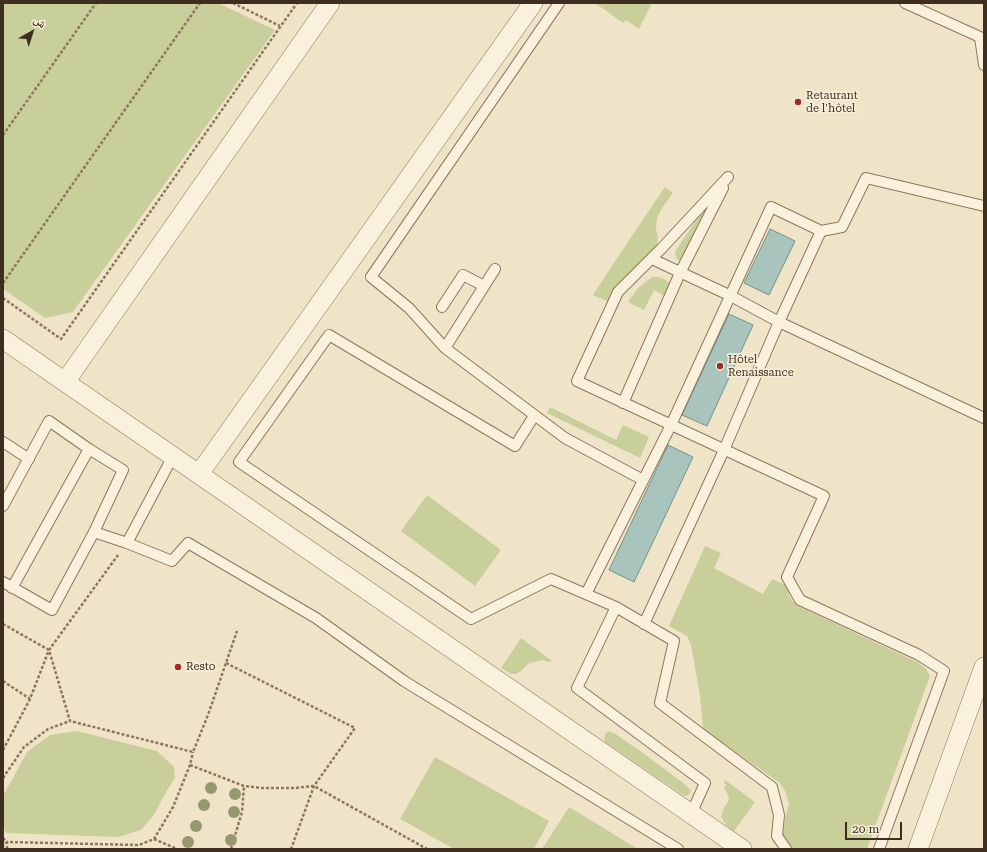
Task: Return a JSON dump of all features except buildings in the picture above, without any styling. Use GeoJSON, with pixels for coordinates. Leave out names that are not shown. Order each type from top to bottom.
{"type":"FeatureCollection","features":[{"type":"Feature","properties":{"kind":"street"},"geometry":{"type":"LineString","coordinates":[[65,382],[330,3]]}},
{"type":"Feature","properties":{"kind":"street"},"geometry":{"type":"LineString","coordinates":[[199,474],[533,3]]}},
{"type":"Feature","properties":{"kind":"street"},"geometry":{"type":"LineString","coordinates":[[3,339],[742,849]]}},
{"type":"Feature","properties":{"kind":"street"},"geometry":{"type":"LineString","coordinates":[[918,849],[984,667]]}},
{"type":"Feature","properties":{"kind":"lane"},"geometry":{"type":"LineString","coordinates":[[559,3],[370,277],[409,308],[445,348],[534,416],[565,438],[644,480]]}},
{"type":"Feature","properties":{"kind":"lane"},"geometry":{"type":"LineString","coordinates":[[905,3],[980,37],[984,65]]}},
{"type":"Feature","properties":{"kind":"lane"},"geometry":{"type":"LineString","coordinates":[[623,403],[680,273],[728,177],[652,259],[618,292],[576,381],[623,403],[671,425],[724,450],[824,496],[787,577],[800,600],[919,655],[944,672],[879,849]]}},
{"type":"Feature","properties":{"kind":"lane"},"geometry":{"type":"LineString","coordinates":[[586,594],[671,425],[772,207],[821,231],[842,227],[866,178],[984,206]]}},
{"type":"Feature","properties":{"kind":"lane"},"geometry":{"type":"LineString","coordinates":[[644,624],[724,450],[779,322],[821,231]]}},
{"type":"Feature","properties":{"kind":"lane"},"geometry":{"type":"LineString","coordinates":[[652,259],[730,296],[779,322],[984,418]]}},
{"type":"Feature","properties":{"kind":"lane"},"geometry":{"type":"LineString","coordinates":[[445,348],[495,269]]}},
{"type":"Feature","properties":{"kind":"lane"},"geometry":{"type":"LineString","coordinates":[[442,307],[463,275],[484,286]]}},
{"type":"Feature","properties":{"kind":"lane"},"geometry":{"type":"LineString","coordinates":[[534,416],[515,446],[329,335],[239,462],[471,619],[551,580],[616,607],[674,642],[660,703],[772,787],[779,815],[777,836],[786,849]]}},
{"type":"Feature","properties":{"kind":"lane"},"geometry":{"type":"LineString","coordinates":[[3,506],[49,421],[89,449],[123,470],[94,532],[52,610],[3,582]]}},
{"type":"Feature","properties":{"kind":"lane"},"geometry":{"type":"LineString","coordinates":[[3,442],[29,459]]}},
{"type":"Feature","properties":{"kind":"lane"},"geometry":{"type":"LineString","coordinates":[[12,588],[89,449]]}},
{"type":"Feature","properties":{"kind":"lane"},"geometry":{"type":"LineString","coordinates":[[127,543],[173,456]]}},
{"type":"Feature","properties":{"kind":"lane"},"geometry":{"type":"LineString","coordinates":[[94,532],[172,561],[188,542],[316,618],[404,681],[678,849]]}},
{"type":"Feature","properties":{"kind":"lane"},"geometry":{"type":"LineString","coordinates":[[616,607],[577,688],[705,783],[691,814]]}},
{"type":"Feature","properties":{"kind":"path"},"geometry":{"type":"LineString","coordinates":[[3,135],[96,3]]}},
{"type":"Feature","properties":{"kind":"path"},"geometry":{"type":"LineString","coordinates":[[3,283],[200,3]]}},
{"type":"Feature","properties":{"kind":"path"},"geometry":{"type":"LineString","coordinates":[[233,3],[280,26]]}},
{"type":"Feature","properties":{"kind":"path"},"geometry":{"type":"LineString","coordinates":[[3,298],[61,339],[297,3]]}},
{"type":"Feature","properties":{"kind":"path"},"geometry":{"type":"LineString","coordinates":[[3,750],[30,699],[49,650],[127,543]]}},
{"type":"Feature","properties":{"kind":"path"},"geometry":{"type":"LineString","coordinates":[[3,624],[49,650],[70,721]]}},
{"type":"Feature","properties":{"kind":"path"},"geometry":{"type":"LineString","coordinates":[[3,838],[7,842],[138,845],[154,839],[173,807],[190,765],[192,752],[208,715],[237,631]]}},
{"type":"Feature","properties":{"kind":"path"},"geometry":{"type":"LineString","coordinates":[[226,663],[355,728],[314,786],[290,849]]}},
{"type":"Feature","properties":{"kind":"path"},"geometry":{"type":"LineString","coordinates":[[3,681],[30,699]]}},
{"type":"Feature","properties":{"kind":"path"},"geometry":{"type":"LineString","coordinates":[[3,778],[24,747],[48,729],[70,721],[192,752]]}},
{"type":"Feature","properties":{"kind":"path"},"geometry":{"type":"LineString","coordinates":[[190,765],[244,786],[262,788],[295,788],[314,786],[427,849]]}},
{"type":"Feature","properties":{"kind":"path"},"geometry":{"type":"LineString","coordinates":[[231,849],[242,812],[244,786]]}},
{"type":"Feature","properties":{"kind":"path"},"geometry":{"type":"LineString","coordinates":[[154,839],[177,849]]}},
{"type":"Feature","properties":{"kind":"path"},"geometry":{"type":"LineString","coordinates":[[3,846],[7,842]]}},
{"type":"Feature","properties":{"kind":"path"},"geometry":{"type":"LineString","coordinates":[[7,842],[7,849]]}},
{"type":"Feature","properties":{"kind":"green space"},"geometry":{"type":"Polygon","coordinates":[[[3,3],[218,3],[275,30],[73,312],[45,318],[3,289],[3,3]]]}},
{"type":"Feature","properties":{"kind":"green space"},"geometry":{"type":"Polygon","coordinates":[[[595,3],[652,3],[639,29],[626,20],[623,23],[595,3]]]}},
{"type":"Feature","properties":{"kind":"green space"},"geometry":{"type":"Polygon","coordinates":[[[665,187],[673,193],[657,218],[656,229],[658,238],[654,253],[609,302],[593,295],[629,240],[665,187]]]}},
{"type":"Feature","properties":{"kind":"green space"},"geometry":{"type":"Polygon","coordinates":[[[717,192],[683,260],[677,260],[675,254],[676,250],[717,192]]]}},
{"type":"Feature","properties":{"kind":"green space"},"geometry":{"type":"Polygon","coordinates":[[[653,277],[662,278],[672,284],[666,297],[654,290],[644,310],[628,302],[638,288],[653,277]]]}},
{"type":"Feature","properties":{"kind":"green space"},"geometry":{"type":"Polygon","coordinates":[[[550,407],[616,440],[623,425],[649,437],[640,458],[547,413],[550,407]]]}},
{"type":"Feature","properties":{"kind":"green space"},"geometry":{"type":"Polygon","coordinates":[[[427,495],[501,550],[475,586],[401,531],[427,495]]]}},
{"type":"Feature","properties":{"kind":"green space"},"geometry":{"type":"Polygon","coordinates":[[[705,546],[721,553],[714,568],[763,594],[772,579],[786,585],[793,602],[802,608],[917,662],[926,669],[930,676],[867,849],[795,849],[784,841],[781,836],[784,830],[785,818],[789,804],[785,791],[780,783],[703,728],[700,696],[691,645],[687,636],[669,626],[705,546]]]}},
{"type":"Feature","properties":{"kind":"green space"},"geometry":{"type":"Polygon","coordinates":[[[521,638],[552,661],[547,662],[543,660],[529,663],[516,674],[511,674],[501,668],[521,638]]]}},
{"type":"Feature","properties":{"kind":"green space"},"geometry":{"type":"Polygon","coordinates":[[[77,731],[157,751],[174,767],[175,778],[154,815],[141,830],[118,837],[6,833],[3,828],[3,796],[27,752],[50,735],[77,731]]]}},
{"type":"Feature","properties":{"kind":"green space"},"geometry":{"type":"Polygon","coordinates":[[[609,731],[643,753],[682,782],[691,790],[690,793],[685,796],[680,793],[605,742],[604,738],[606,733],[609,731]]]}},
{"type":"Feature","properties":{"kind":"green space"},"geometry":{"type":"Polygon","coordinates":[[[435,757],[549,821],[534,849],[454,849],[400,819],[435,757]]]}},
{"type":"Feature","properties":{"kind":"green space"},"geometry":{"type":"Polygon","coordinates":[[[725,780],[755,802],[734,831],[727,826],[721,817],[729,798],[724,789],[726,785],[724,782],[725,780]]]}},
{"type":"Feature","properties":{"kind":"green space"},"geometry":{"type":"Polygon","coordinates":[[[569,807],[638,849],[542,849],[569,807]]]}},
{"type":"Feature","properties":{"kind":"water"},"geometry":{"type":"Polygon","coordinates":[[[770,229],[795,241],[769,295],[744,283],[770,229]]]}},
{"type":"Feature","properties":{"kind":"water"},"geometry":{"type":"Polygon","coordinates":[[[729,314],[753,325],[707,426],[682,415],[729,314]]]}},
{"type":"Feature","properties":{"kind":"water"},"geometry":{"type":"Polygon","coordinates":[[[668,445],[693,457],[634,582],[609,570],[668,445]]]}},
{"type":"Feature","properties":{"kind":"place","name":"Retaurant de l'hôtel"},"geometry":{"type":"Point","coordinates":[798,102]}},
{"type":"Feature","properties":{"kind":"place","name":"Hôtel Renaissance"},"geometry":{"type":"Point","coordinates":[720,366]}},
{"type":"Feature","properties":{"kind":"place","name":"Resto"},"geometry":{"type":"Point","coordinates":[178,667]}}]}
